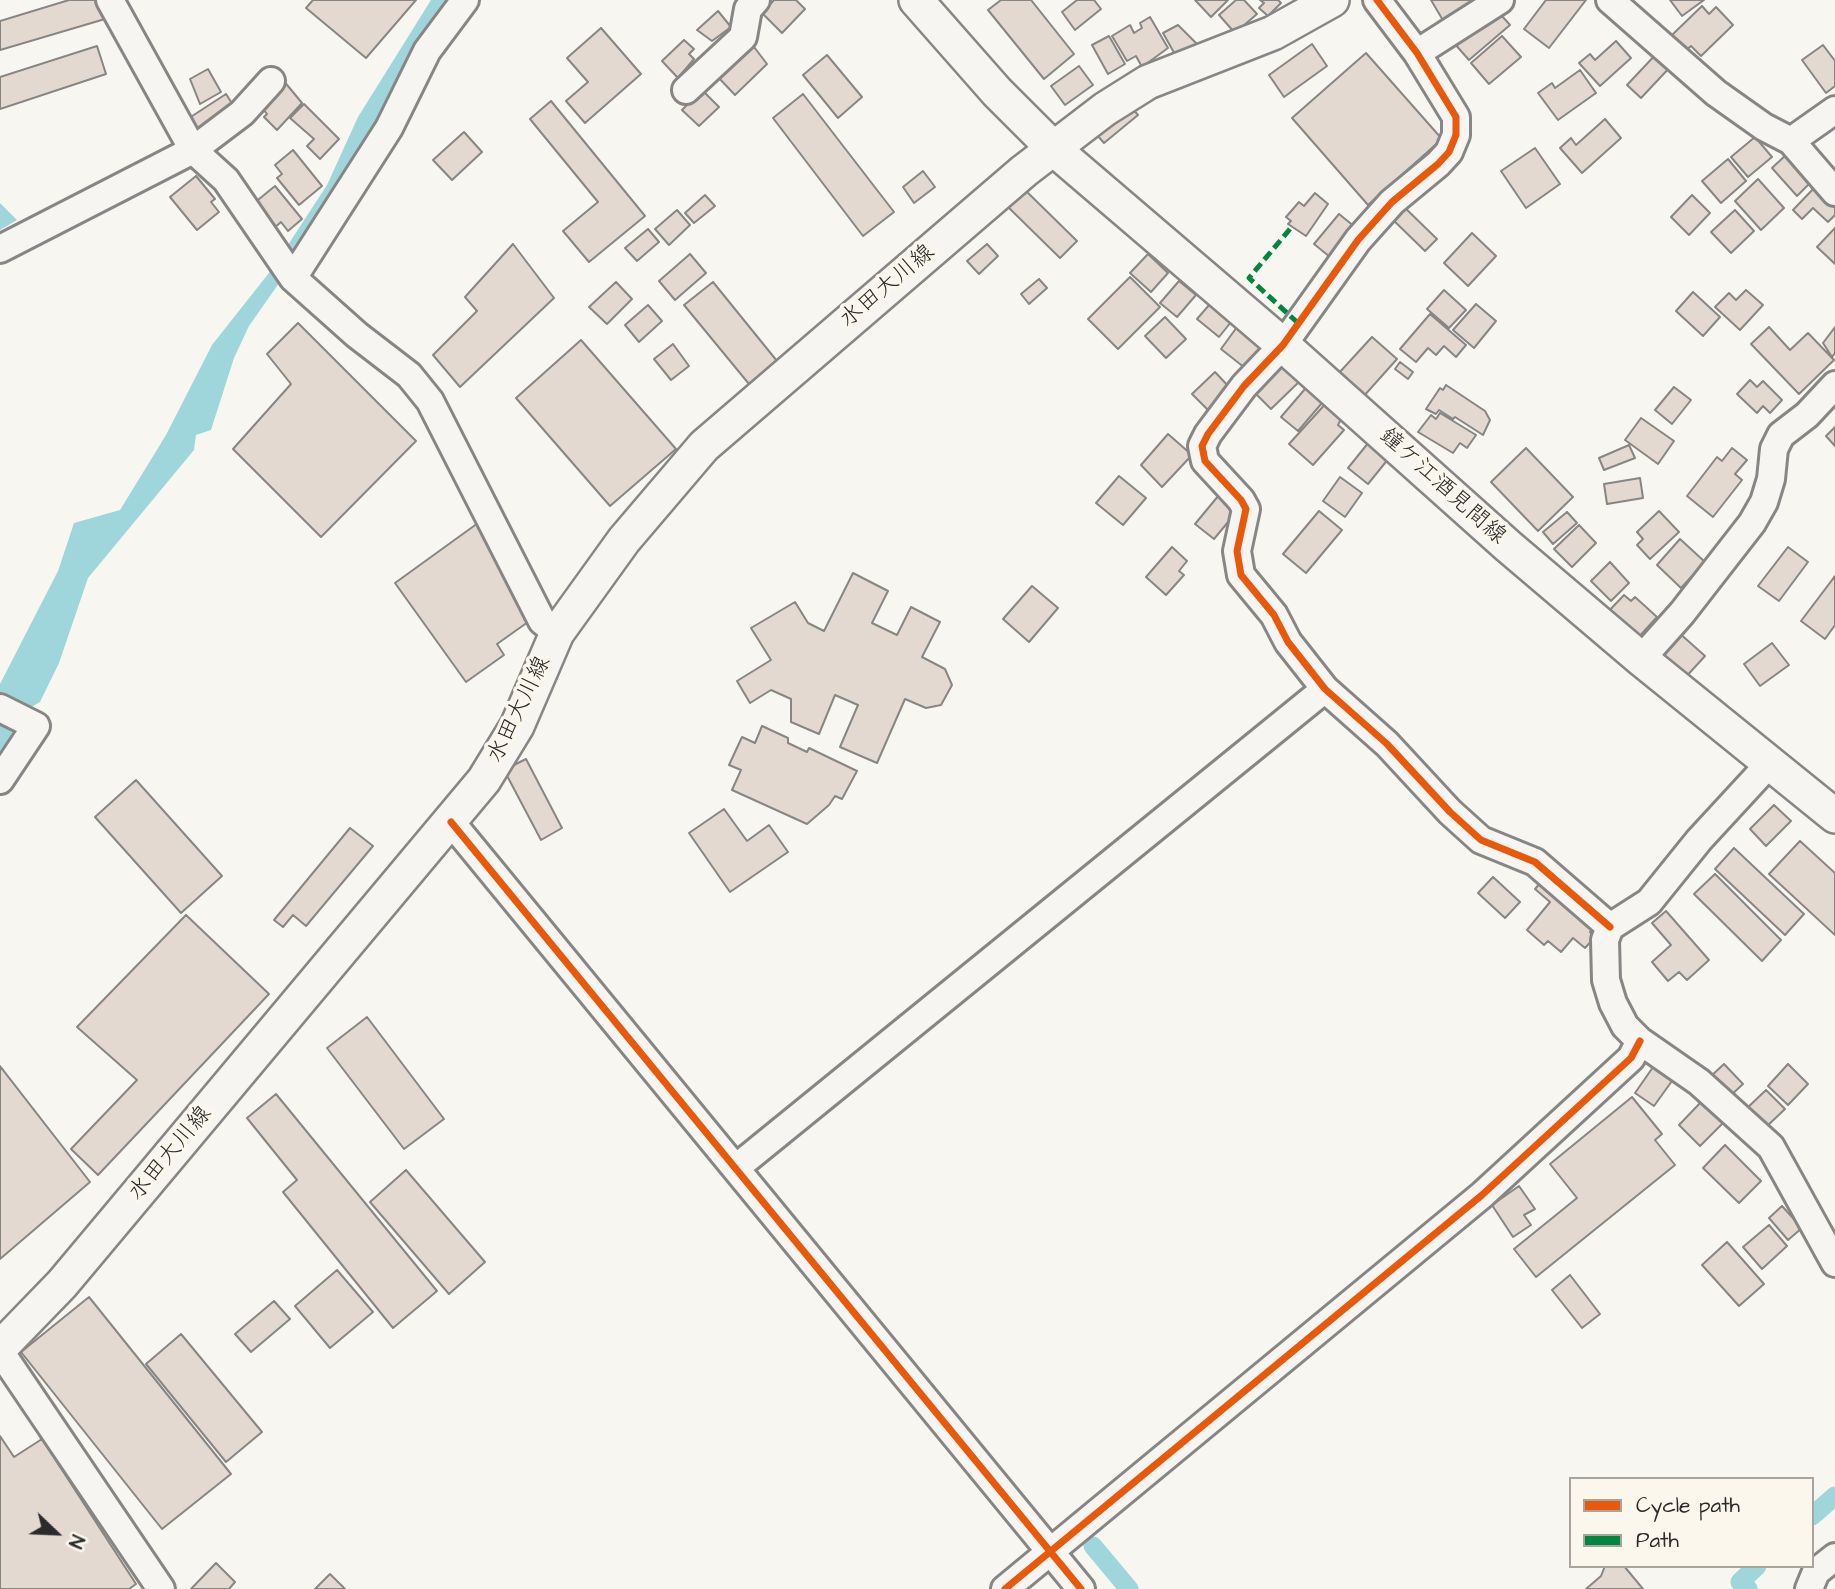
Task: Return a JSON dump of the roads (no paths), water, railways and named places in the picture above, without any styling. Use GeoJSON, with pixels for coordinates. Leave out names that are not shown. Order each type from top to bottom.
{"type":"FeatureCollection","features":[{"type":"Feature","properties":{"kind":"main road"},"geometry":{"type":"LineString","coordinates":[[916,0],[997,92],[1055,150]]}},
{"type":"Feature","properties":{"kind":"main road","name":"水田大川線"},"geometry":{"type":"LineString","coordinates":[[0,1349],[62,1284],[484,780],[517,726],[557,633],[624,540],[704,446],[1024,171],[1055,150],[1105,108],[1148,82],[1273,33],[1332,0]]}},
{"type":"Feature","properties":{"kind":"main road","name":"鐘ケ江酒見間線"},"geometry":{"type":"LineString","coordinates":[[1055,150],[1283,345],[1539,573],[1640,659],[1835,816]]}},
{"type":"Feature","properties":{"kind":"street"},"geometry":{"type":"LineString","coordinates":[[110,0],[193,150],[226,180],[293,278],[357,335],[409,375],[430,401],[542,621],[557,633]]}},
{"type":"Feature","properties":{"kind":"street"},"geometry":{"type":"LineString","coordinates":[[293,278],[389,128],[427,51],[465,0]]}},
{"type":"Feature","properties":{"kind":"street"},"geometry":{"type":"LineString","coordinates":[[686,90],[743,37],[748,9],[756,0]]}},
{"type":"Feature","properties":{"kind":"street"},"geometry":{"type":"LineString","coordinates":[[1377,0],[1417,53],[1456,117],[1456,135],[1449,152],[1392,202],[1358,240],[1283,345],[1244,386],[1202,446],[1205,461],[1246,509],[1237,551],[1241,575],[1274,615],[1288,642],[1325,689],[1387,744],[1450,812],[1482,840],[1535,862],[1610,927]]}},
{"type":"Feature","properties":{"kind":"street"},"geometry":{"type":"LineString","coordinates":[[1417,53],[1500,0]]}},
{"type":"Feature","properties":{"kind":"street"},"geometry":{"type":"LineString","coordinates":[[1610,0],[1716,93],[1763,127],[1791,141],[1835,192]]}},
{"type":"Feature","properties":{"kind":"street"},"geometry":{"type":"LineString","coordinates":[[0,248],[193,150],[242,113],[271,82]]}},
{"type":"Feature","properties":{"kind":"street"},"geometry":{"type":"LineString","coordinates":[[1791,141],[1835,110]]}},
{"type":"Feature","properties":{"kind":"street"},"geometry":{"type":"LineString","coordinates":[[1640,659],[1682,613],[1752,523],[1764,502],[1774,449],[1781,435],[1807,415],[1835,385]]}},
{"type":"Feature","properties":{"kind":"street"},"geometry":{"type":"LineString","coordinates":[[737,1167],[1325,689]]}},
{"type":"Feature","properties":{"kind":"street"},"geometry":{"type":"LineString","coordinates":[[0,708],[36,726],[0,780]]}},
{"type":"Feature","properties":{"kind":"street"},"geometry":{"type":"LineString","coordinates":[[1770,764],[1699,839],[1649,902],[1610,927],[1605,940],[1606,980],[1613,1003],[1625,1026],[1640,1041],[1699,1082],[1771,1147],[1835,1262]]}},
{"type":"Feature","properties":{"kind":"street"},"geometry":{"type":"LineString","coordinates":[[451,822],[1081,1589]]}},
{"type":"Feature","properties":{"kind":"street"},"geometry":{"type":"LineString","coordinates":[[1005,1589],[1482,1195],[1631,1058],[1640,1041]]}},
{"type":"Feature","properties":{"kind":"street"},"geometry":{"type":"LineString","coordinates":[[0,1349],[161,1589]]}},
{"type":"Feature","properties":{"kind":"street"},"geometry":{"type":"LineString","coordinates":[[1809,1589],[1816,1572],[1835,1557]]}},
{"type":"Feature","properties":{"kind":"water"},"geometry":{"type":"Polygon","coordinates":[[[431,0],[452,0],[297,258],[284,251],[327,185],[358,117],[431,0]]]}},
{"type":"Feature","properties":{"kind":"water"},"geometry":{"type":"Polygon","coordinates":[[[0,203],[17,220],[0,230],[0,203]]]}},
{"type":"Feature","properties":{"kind":"water"},"geometry":{"type":"Polygon","coordinates":[[[276,264],[284,276],[249,326],[234,358],[211,430],[196,435],[194,450],[88,578],[59,663],[40,702],[28,709],[0,694],[0,684],[58,571],[74,523],[120,510],[166,435],[212,345],[276,264]]]}},
{"type":"Feature","properties":{"kind":"water"},"geometry":{"type":"Polygon","coordinates":[[[0,717],[11,728],[14,739],[0,760],[0,717]]]}},
{"type":"Feature","properties":{"kind":"waterway"},"geometry":{"type":"LineString","coordinates":[[1814,1514],[1835,1496]]}},
{"type":"Feature","properties":{"kind":"waterway"},"geometry":{"type":"LineString","coordinates":[[1093,1546],[1129,1589]]}},
{"type":"Feature","properties":{"kind":"waterway"},"geometry":{"type":"LineString","coordinates":[[1748,1589],[1740,1582],[1755,1568]]}}]}
